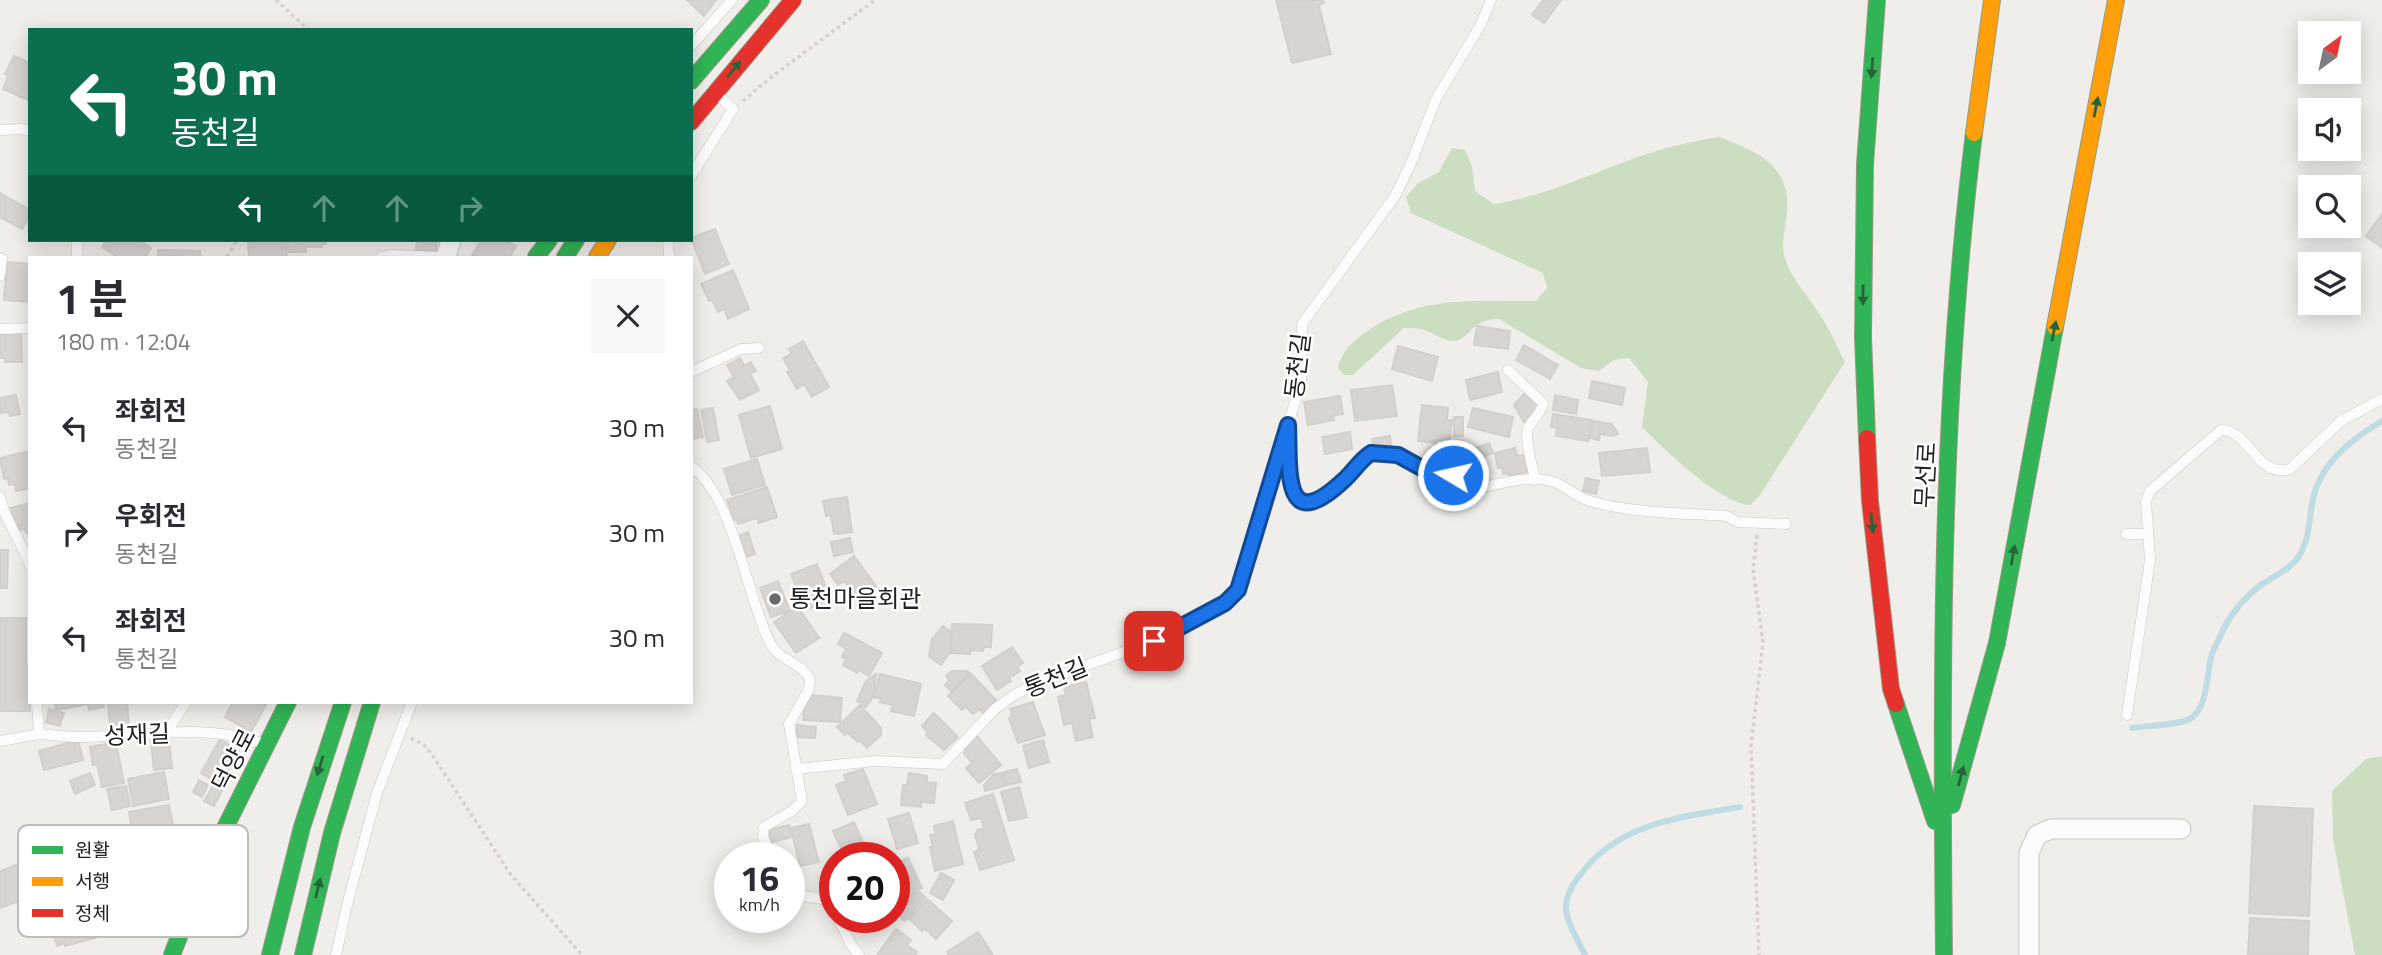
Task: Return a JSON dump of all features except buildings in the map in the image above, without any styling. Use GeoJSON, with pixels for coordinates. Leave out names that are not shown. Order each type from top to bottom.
{"type":"FeatureCollection","features":[{"type":"Feature","properties":{"kind":"street"},"geometry":{"type":"LineString","coordinates":[[693,79],[761,0]]}},
{"type":"Feature","properties":{"kind":"street"},"geometry":{"type":"LineString","coordinates":[[693,120],[793,0]]}},
{"type":"Feature","properties":{"kind":"street"},"geometry":{"type":"LineString","coordinates":[[1877,0],[1865,164],[1863,337],[1870,501],[1891,690],[1942,842]]}},
{"type":"Feature","properties":{"kind":"street","name":"무선로"},"geometry":{"type":"LineString","coordinates":[[1944,955],[1944,561],[1959,285],[1969,173],[1992,0]]}},
{"type":"Feature","properties":{"kind":"street"},"geometry":{"type":"LineString","coordinates":[[1942,842],[1997,643],[2116,0]]}},
{"type":"Feature","properties":{"kind":"street"},"geometry":{"type":"LineString","coordinates":[[537,256],[547,242]]}},
{"type":"Feature","properties":{"kind":"street","name":"덕양로"},"geometry":{"type":"LineString","coordinates":[[227,825],[287,704]]}},
{"type":"Feature","properties":{"kind":"street"},"geometry":{"type":"LineString","coordinates":[[270,955],[298,840],[324,753],[342,704]]}},
{"type":"Feature","properties":{"kind":"street"},"geometry":{"type":"LineString","coordinates":[[303,955],[332,833],[371,704]]}},
{"type":"Feature","properties":{"kind":"street"},"geometry":{"type":"LineString","coordinates":[[2029,955],[2029,853],[2037,835],[2051,829],[2181,829]]}},
{"type":"Feature","properties":{"kind":"street","name":"덕양로"},"geometry":{"type":"LineString","coordinates":[[172,955],[179,937]]}},
{"type":"Feature","properties":{"kind":"lane"},"geometry":{"type":"LineString","coordinates":[[693,44],[732,0]]}},
{"type":"Feature","properties":{"kind":"lane","name":"동천길"},"geometry":{"type":"LineString","coordinates":[[1492,0],[1480,26],[1436,99],[1395,196],[1302,324],[1301,382],[1288,425],[1290,481],[1297,499],[1307,503],[1319,500],[1371,453],[1398,455],[1427,471],[1445,465],[1453,475],[1456,485],[1465,490],[1535,480],[1554,482],[1597,503],[1726,516],[1738,522],[1786,524]]}},
{"type":"Feature","properties":{"kind":"lane"},"geometry":{"type":"LineString","coordinates":[[693,173],[733,110],[715,92]]}},
{"type":"Feature","properties":{"kind":"lane"},"geometry":{"type":"LineString","coordinates":[[0,130],[21,128],[28,130]]}},
{"type":"Feature","properties":{"kind":"lane"},"geometry":{"type":"LineString","coordinates":[[386,256],[418,256]]}},
{"type":"Feature","properties":{"kind":"lane"},"geometry":{"type":"LineString","coordinates":[[0,258],[0,276]]}},
{"type":"Feature","properties":{"kind":"lane"},"geometry":{"type":"LineString","coordinates":[[0,329],[28,328]]}},
{"type":"Feature","properties":{"kind":"lane"},"geometry":{"type":"LineString","coordinates":[[693,371],[741,349],[759,348]]}},
{"type":"Feature","properties":{"kind":"lane"},"geometry":{"type":"LineString","coordinates":[[1508,370],[1543,403],[1542,410],[1530,424],[1527,435],[1535,480]]}},
{"type":"Feature","properties":{"kind":"lane"},"geometry":{"type":"LineString","coordinates":[[2127,715],[2150,560],[2146,501],[2150,491],[2221,430],[2233,433],[2265,465],[2274,470],[2285,471],[2297,466],[2342,421],[2382,399]]}},
{"type":"Feature","properties":{"kind":"lane","name":"통천길"},"geometry":{"type":"LineString","coordinates":[[796,769],[875,761],[943,764],[995,709],[1014,695],[1035,684],[1154,641],[1225,603],[1238,590],[1288,425]]}},
{"type":"Feature","properties":{"kind":"lane"},"geometry":{"type":"LineString","coordinates":[[693,468],[706,478],[722,506],[772,647],[810,678],[809,689],[789,724],[802,798],[800,804],[767,825],[763,830],[765,842]]}},
{"type":"Feature","properties":{"kind":"lane"},"geometry":{"type":"LineString","coordinates":[[0,497],[7,522],[27,550]]}},
{"type":"Feature","properties":{"kind":"lane"},"geometry":{"type":"LineString","coordinates":[[2126,534],[2148,534]]}},
{"type":"Feature","properties":{"kind":"lane"},"geometry":{"type":"LineString","coordinates":[[37,704],[39,734]]}},
{"type":"Feature","properties":{"kind":"lane"},"geometry":{"type":"LineString","coordinates":[[166,733],[185,704]]}},
{"type":"Feature","properties":{"kind":"lane"},"geometry":{"type":"LineString","coordinates":[[336,955],[377,793],[411,704]]}},
{"type":"Feature","properties":{"kind":"lane","name":"성재길"},"geometry":{"type":"LineString","coordinates":[[0,741],[39,734],[81,737],[166,733],[241,737],[267,746]]}},
{"type":"Feature","properties":{"kind":"lane"},"geometry":{"type":"LineString","coordinates":[[845,933],[859,955]]}},
{"type":"Feature","properties":{"kind":"path"},"geometry":{"type":"LineString","coordinates":[[276,0],[307,28]]}},
{"type":"Feature","properties":{"kind":"path"},"geometry":{"type":"LineString","coordinates":[[733,110],[770,78],[875,0]]}},
{"type":"Feature","properties":{"kind":"path"},"geometry":{"type":"LineString","coordinates":[[1759,522],[1753,569],[1763,643],[1751,746],[1759,955]]}},
{"type":"Feature","properties":{"kind":"path"},"geometry":{"type":"LineString","coordinates":[[400,733],[424,745],[431,753],[512,875],[582,955]]}},
{"type":"Feature","properties":{"kind":"green space"},"geometry":{"type":"Polygon","coordinates":[[[1719,137],[1759,155],[1778,172],[1787,197],[1784,255],[1795,279],[1827,326],[1845,362],[1760,495],[1750,505],[1737,502],[1708,485],[1642,427],[1648,382],[1629,358],[1614,360],[1599,371],[1581,368],[1499,319],[1482,322],[1464,337],[1454,341],[1422,329],[1404,328],[1353,375],[1344,375],[1338,368],[1345,351],[1357,339],[1387,319],[1407,311],[1448,302],[1536,301],[1547,288],[1543,273],[1411,213],[1406,197],[1418,183],[1439,172],[1452,148],[1465,150],[1472,166],[1475,191],[1494,204],[1550,190],[1661,150],[1719,137]]]}},
{"type":"Feature","properties":{"kind":"green space"},"geometry":{"type":"Polygon","coordinates":[[[2382,756],[2382,955],[2355,955],[2333,839],[2332,791],[2366,759],[2382,756]]]}},
{"type":"Feature","properties":{"kind":"waterway"},"geometry":{"type":"LineString","coordinates":[[2132,728],[2178,723],[2196,714],[2204,698],[2212,654],[2230,617],[2255,590],[2286,569],[2299,556],[2305,544],[2315,490],[2321,477],[2347,445],[2382,421]]}},
{"type":"Feature","properties":{"kind":"waterway"},"geometry":{"type":"LineString","coordinates":[[1585,955],[1569,921],[1566,905],[1574,883],[1595,858],[1613,844],[1652,825],[1740,807]]}},
{"type":"Feature","properties":{"kind":"traffic: fast"},"geometry":{"type":"LineString","coordinates":[[693,79],[761,0]]}},
{"type":"Feature","properties":{"kind":"traffic: fast"},"geometry":{"type":"LineString","coordinates":[[1867,438],[1863,337],[1865,164],[1877,0]]}},
{"type":"Feature","properties":{"kind":"traffic: fast"},"geometry":{"type":"LineString","coordinates":[[1944,955],[1945,543],[1955,338],[1974,133]]}},
{"type":"Feature","properties":{"kind":"traffic: fast"},"geometry":{"type":"LineString","coordinates":[[537,256],[547,242]]}},
{"type":"Feature","properties":{"kind":"traffic: fast"},"geometry":{"type":"LineString","coordinates":[[566,256],[575,242]]}},
{"type":"Feature","properties":{"kind":"traffic: fast"},"geometry":{"type":"LineString","coordinates":[[1952,805],[1997,643],[2055,327]]}},
{"type":"Feature","properties":{"kind":"traffic: fast"},"geometry":{"type":"LineString","coordinates":[[226,825],[287,704]]}},
{"type":"Feature","properties":{"kind":"traffic: fast"},"geometry":{"type":"LineString","coordinates":[[270,955],[302,827],[342,704]]}},
{"type":"Feature","properties":{"kind":"traffic: fast"},"geometry":{"type":"LineString","coordinates":[[303,955],[332,833],[371,704]]}},
{"type":"Feature","properties":{"kind":"traffic: fast"},"geometry":{"type":"LineString","coordinates":[[1896,704],[1935,821]]}},
{"type":"Feature","properties":{"kind":"traffic: fast"},"geometry":{"type":"LineString","coordinates":[[172,955],[179,937]]}},
{"type":"Feature","properties":{"kind":"traffic: slow"},"geometry":{"type":"LineString","coordinates":[[1974,133],[1992,0]]}},
{"type":"Feature","properties":{"kind":"traffic: slow"},"geometry":{"type":"LineString","coordinates":[[2055,327],[2116,0]]}},
{"type":"Feature","properties":{"kind":"traffic: slow"},"geometry":{"type":"LineString","coordinates":[[598,256],[607,242]]}},
{"type":"Feature","properties":{"kind":"traffic: jam"},"geometry":{"type":"LineString","coordinates":[[693,120],[793,0]]}},
{"type":"Feature","properties":{"kind":"traffic: jam"},"geometry":{"type":"LineString","coordinates":[[1867,438],[1870,501],[1891,689],[1896,704]]}},
{"type":"Feature","properties":{"kind":"place","name":"통천마을회관"},"geometry":{"type":"Point","coordinates":[775,599]}},
{"type":"Feature","properties":{"kind":"route"},"geometry":{"type":"LineString","coordinates":[[1154,641],[1225,603],[1238,590],[1288,425],[1290,481],[1297,499],[1302,502],[1319,500],[1371,453],[1398,455],[1427,471],[1445,465],[1453,475]]}}]}
